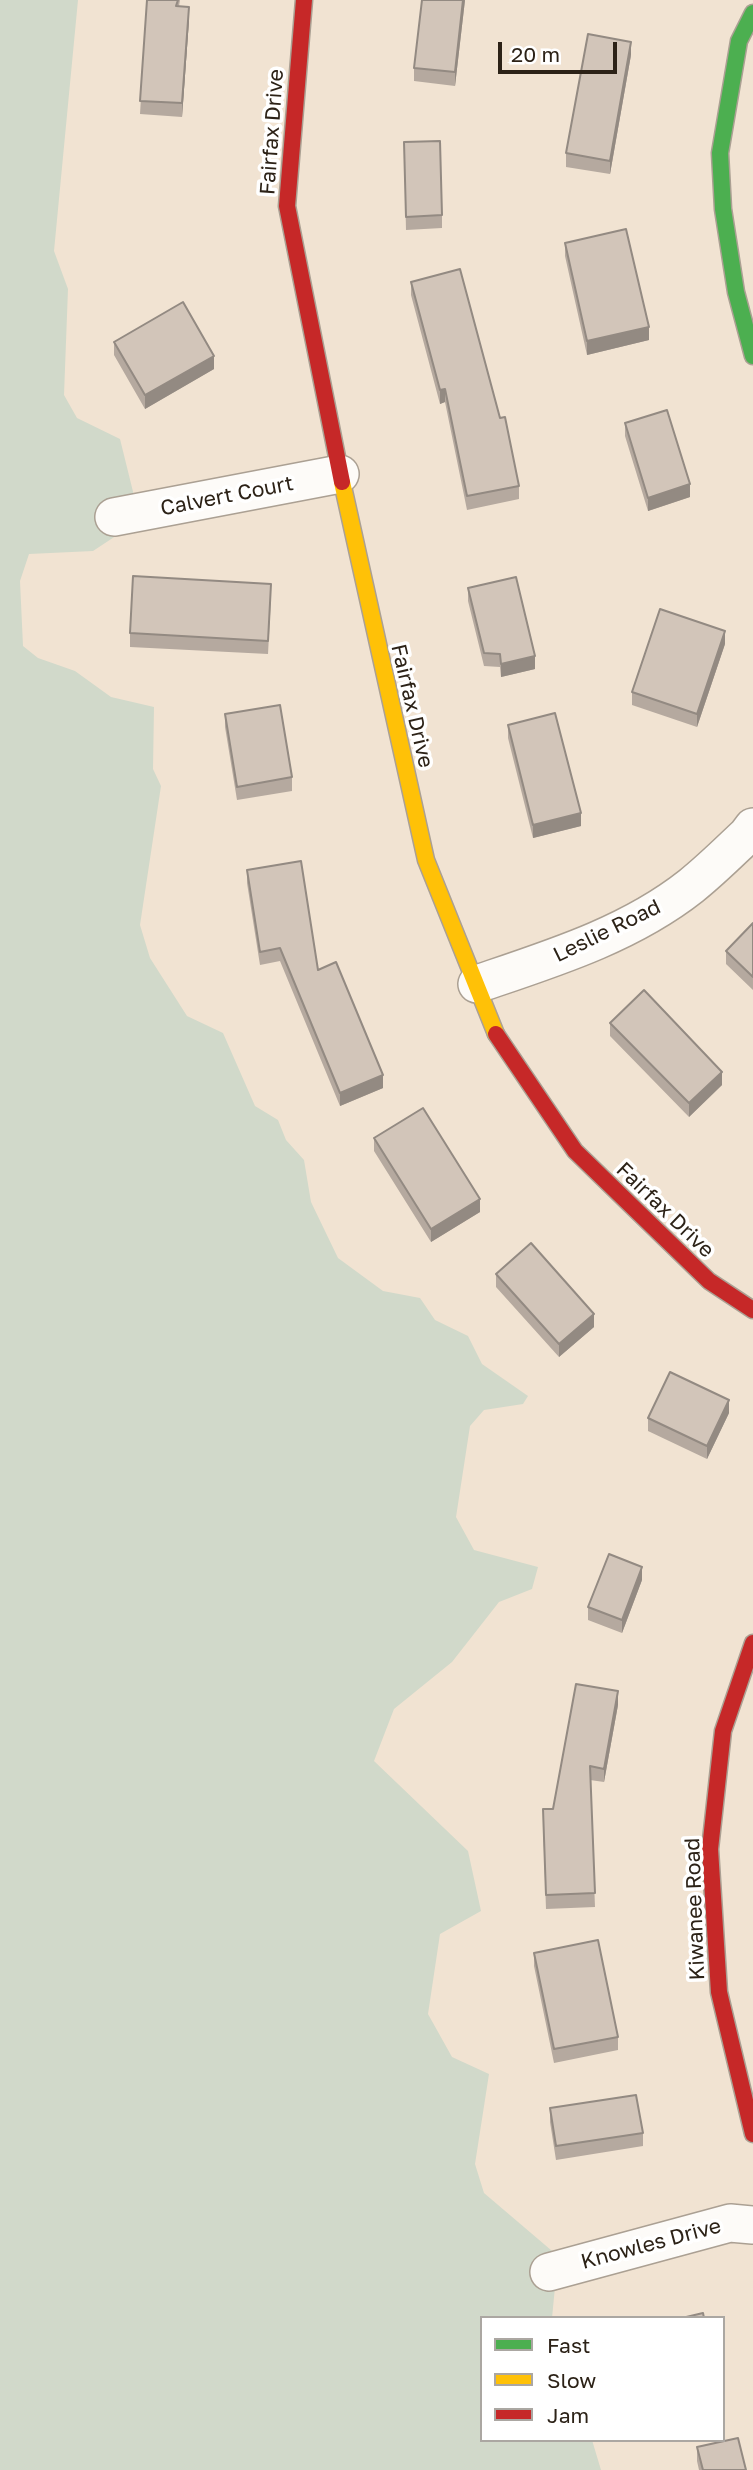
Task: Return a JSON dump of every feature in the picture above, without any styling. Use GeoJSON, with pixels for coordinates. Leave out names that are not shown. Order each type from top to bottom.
{"type":"FeatureCollection","features":[{"type":"Feature","properties":{"kind":"street","name":"Fairfax Drive"},"geometry":{"type":"LineString","coordinates":[[304,0],[287,206],[340,474],[426,860],[493,1028],[575,1151],[709,1281],[753,1310]]}},
{"type":"Feature","properties":{"kind":"street"},"geometry":{"type":"LineString","coordinates":[[753,13],[739,41],[720,153],[723,209],[736,292],[753,356]]}},
{"type":"Feature","properties":{"kind":"street","name":"Calvert Court"},"geometry":{"type":"LineString","coordinates":[[114,517],[340,474]]}},
{"type":"Feature","properties":{"kind":"street","name":"Leslie Road"},"geometry":{"type":"LineString","coordinates":[[477,984],[566,955],[636,922],[691,886],[753,827]]}},
{"type":"Feature","properties":{"kind":"street","name":"Kiwanee Road"},"geometry":{"type":"LineString","coordinates":[[753,1643],[723,1731],[710,1849],[719,1992],[753,2134]]}},
{"type":"Feature","properties":{"kind":"street","name":"Knowles Drive"},"geometry":{"type":"LineString","coordinates":[[549,2272],[730,2223],[753,2225]]}},
{"type":"Feature","properties":{"kind":"green space"},"geometry":{"type":"Polygon","coordinates":[[[0,0],[78,0],[54,251],[68,289],[64,395],[77,418],[120,439],[140,520],[93,551],[29,554],[20,581],[23,646],[38,658],[75,671],[111,697],[154,707],[153,769],[161,786],[140,925],[150,958],[187,1016],[223,1033],[255,1106],[278,1120],[286,1140],[304,1160],[311,1202],[338,1258],[383,1291],[420,1298],[435,1320],[468,1336],[482,1364],[528,1396],[523,1404],[484,1410],[470,1426],[456,1517],[474,1550],[538,1567],[532,1589],[499,1602],[452,1662],[394,1709],[374,1761],[468,1851],[481,1911],[440,1934],[428,2014],[452,2057],[489,2074],[475,2164],[484,2193],[558,2256],[552,2316],[480,2316],[480,2442],[593,2442],[601,2470],[0,2470],[0,0]]]}},
{"type":"Feature","properties":{"kind":"building"},"geometry":{"type":"Polygon","coordinates":[[[147,0],[178,0],[176,6],[189,7],[182,103],[140,101],[147,0]]]}},
{"type":"Feature","properties":{"kind":"building"},"geometry":{"type":"Polygon","coordinates":[[[422,0],[463,0],[455,72],[414,68],[422,0]]]}},
{"type":"Feature","properties":{"kind":"building"},"geometry":{"type":"Polygon","coordinates":[[[588,34],[631,42],[610,161],[566,153],[588,34]]]}},
{"type":"Feature","properties":{"kind":"building"},"geometry":{"type":"Polygon","coordinates":[[[440,141],[442,215],[406,217],[404,142],[440,141]]]}},
{"type":"Feature","properties":{"kind":"building"},"geometry":{"type":"Polygon","coordinates":[[[626,229],[649,327],[587,341],[565,243],[626,229]]]}},
{"type":"Feature","properties":{"kind":"building"},"geometry":{"type":"Polygon","coordinates":[[[460,269],[500,418],[505,417],[519,486],[467,496],[445,389],[440,390],[411,282],[460,269]]]}},
{"type":"Feature","properties":{"kind":"building"},"geometry":{"type":"Polygon","coordinates":[[[183,302],[214,356],[145,395],[114,342],[183,302]]]}},
{"type":"Feature","properties":{"kind":"building"},"geometry":{"type":"Polygon","coordinates":[[[667,410],[690,484],[648,498],[625,423],[667,410]]]}},
{"type":"Feature","properties":{"kind":"building"},"geometry":{"type":"Polygon","coordinates":[[[133,576],[271,584],[268,641],[130,633],[133,576]]]}},
{"type":"Feature","properties":{"kind":"building"},"geometry":{"type":"Polygon","coordinates":[[[516,577],[535,656],[501,664],[500,654],[484,653],[468,588],[516,577]]]}},
{"type":"Feature","properties":{"kind":"building"},"geometry":{"type":"Polygon","coordinates":[[[660,609],[725,631],[697,714],[632,692],[660,609]]]}},
{"type":"Feature","properties":{"kind":"building"},"geometry":{"type":"Polygon","coordinates":[[[280,705],[292,777],[237,787],[225,714],[280,705]]]}},
{"type":"Feature","properties":{"kind":"building"},"geometry":{"type":"Polygon","coordinates":[[[555,713],[581,813],[533,825],[508,725],[555,713]]]}},
{"type":"Feature","properties":{"kind":"building"},"geometry":{"type":"Polygon","coordinates":[[[301,861],[318,970],[336,962],[383,1075],[340,1093],[280,948],[260,952],[247,870],[301,861]]]}},
{"type":"Feature","properties":{"kind":"building"},"geometry":{"type":"Polygon","coordinates":[[[753,923],[753,977],[726,951],[753,923]]]}},
{"type":"Feature","properties":{"kind":"building"},"geometry":{"type":"Polygon","coordinates":[[[644,990],[722,1072],[689,1103],[610,1023],[644,990]]]}},
{"type":"Feature","properties":{"kind":"building"},"geometry":{"type":"Polygon","coordinates":[[[423,1108],[480,1199],[431,1229],[374,1138],[423,1108]]]}},
{"type":"Feature","properties":{"kind":"building"},"geometry":{"type":"Polygon","coordinates":[[[531,1243],[594,1314],[559,1344],[496,1274],[531,1243]]]}},
{"type":"Feature","properties":{"kind":"building"},"geometry":{"type":"Polygon","coordinates":[[[670,1372],[729,1400],[707,1446],[648,1418],[670,1372]]]}},
{"type":"Feature","properties":{"kind":"building"},"geometry":{"type":"Polygon","coordinates":[[[609,1554],[642,1567],[622,1620],[588,1607],[609,1554]]]}},
{"type":"Feature","properties":{"kind":"building"},"geometry":{"type":"Polygon","coordinates":[[[576,1684],[618,1691],[604,1769],[590,1766],[595,1893],[546,1895],[543,1809],[553,1809],[576,1684]]]}},
{"type":"Feature","properties":{"kind":"building"},"geometry":{"type":"Polygon","coordinates":[[[598,1940],[618,2037],[554,2049],[534,1953],[598,1940]]]}},
{"type":"Feature","properties":{"kind":"building"},"geometry":{"type":"Polygon","coordinates":[[[636,2095],[643,2133],[556,2146],[550,2108],[636,2095]]]}},
{"type":"Feature","properties":{"kind":"building"},"geometry":{"type":"Polygon","coordinates":[[[738,2438],[746,2470],[703,2470],[697,2447],[738,2438]]]}},
{"type":"Feature","properties":{"kind":"traffic: fast"},"geometry":{"type":"LineString","coordinates":[[753,13],[739,41],[720,153],[723,209],[736,292],[753,356]]}},
{"type":"Feature","properties":{"kind":"traffic: slow"},"geometry":{"type":"LineString","coordinates":[[342,482],[426,860],[496,1034]]}},
{"type":"Feature","properties":{"kind":"traffic: jam"},"geometry":{"type":"LineString","coordinates":[[304,0],[287,206],[342,482]]}},
{"type":"Feature","properties":{"kind":"traffic: jam"},"geometry":{"type":"LineString","coordinates":[[496,1034],[575,1151],[709,1281],[753,1310]]}},
{"type":"Feature","properties":{"kind":"traffic: jam"},"geometry":{"type":"LineString","coordinates":[[753,1643],[723,1731],[710,1849],[719,1992],[753,2134]]}}]}
